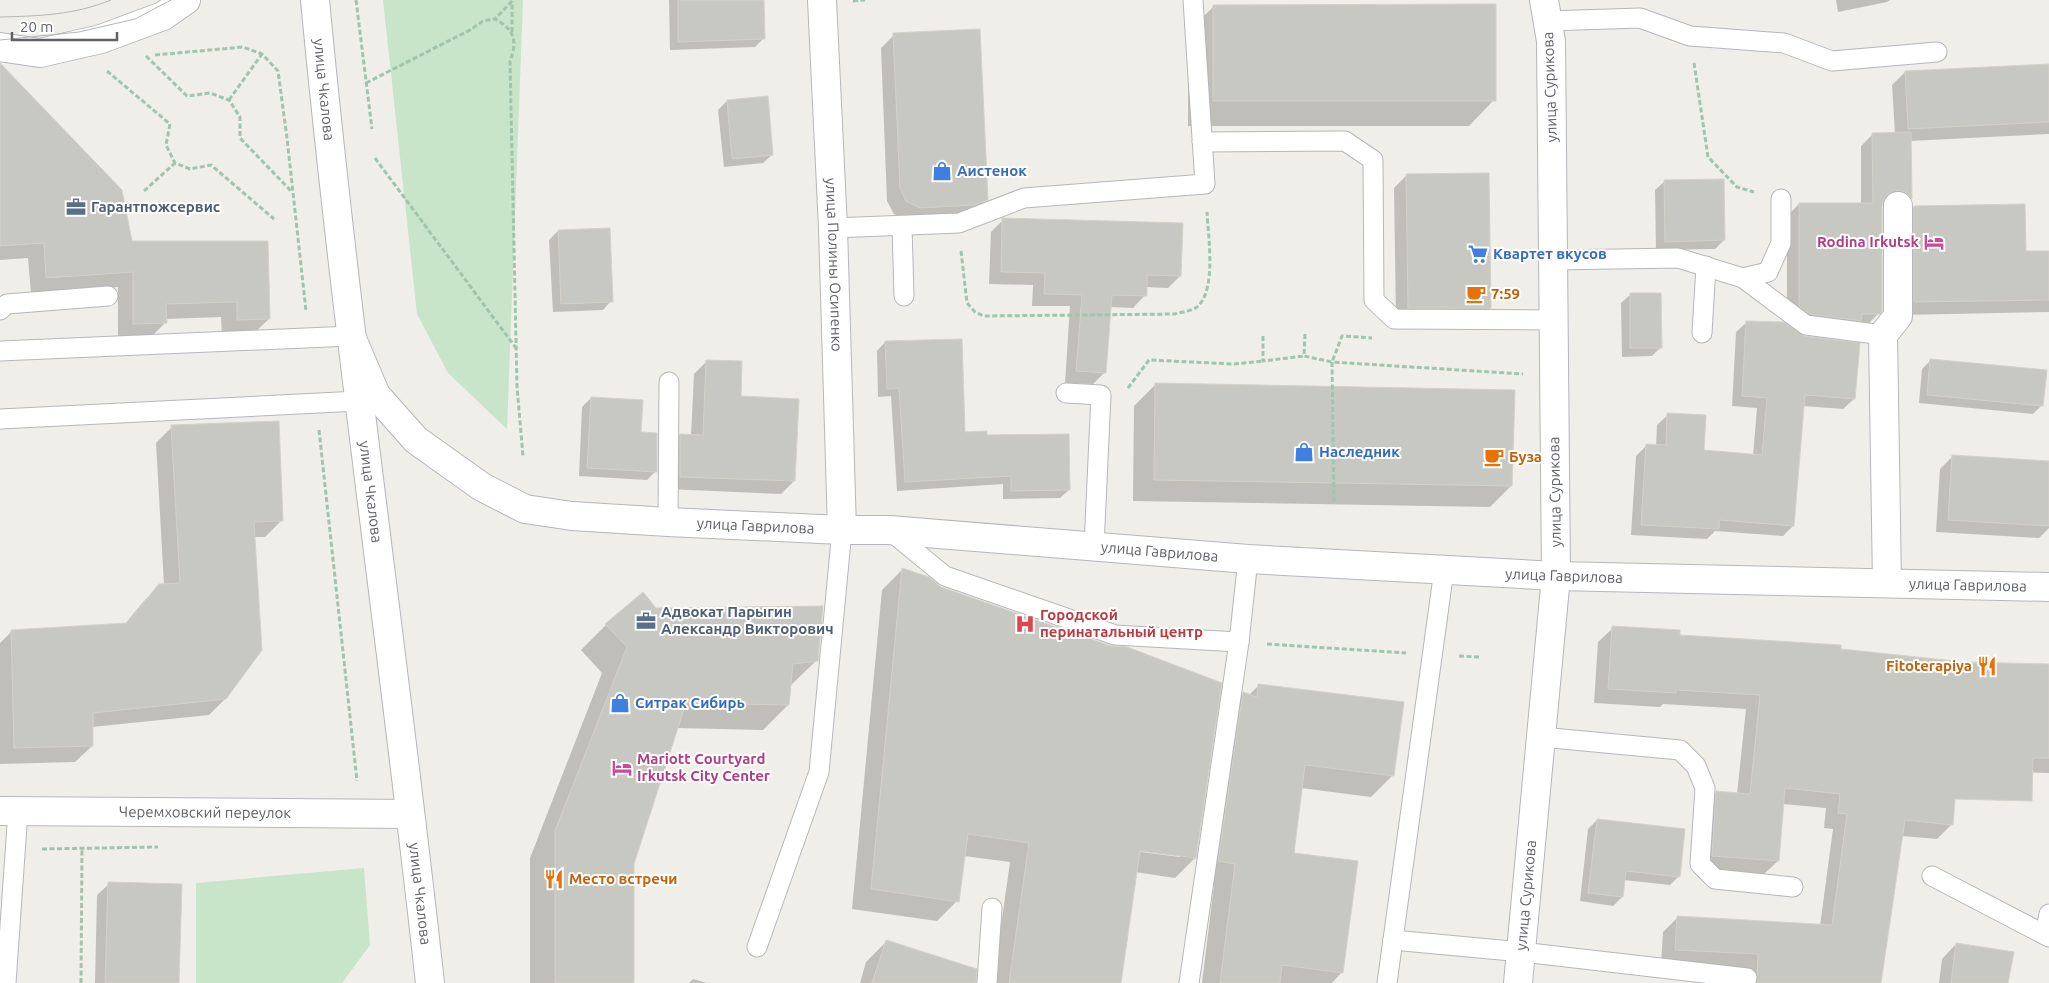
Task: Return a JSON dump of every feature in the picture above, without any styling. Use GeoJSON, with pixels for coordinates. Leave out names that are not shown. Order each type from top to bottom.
{"type":"FeatureCollection","features":[{"type":"Feature","properties":{"kind":"main road"},"geometry":{"type":"LineString","coordinates":[[0,47],[40,53],[101,39],[163,16],[186,0]]}},
{"type":"Feature","properties":{"kind":"main road","name":"улица Чкалова"},"geometry":{"type":"LineString","coordinates":[[315,0],[351,336],[430,983]]}},
{"type":"Feature","properties":{"kind":"main road","name":"улица Полины Осипенко"},"geometry":{"type":"LineString","coordinates":[[822,0],[833,228],[842,530]]}},
{"type":"Feature","properties":{"kind":"main road","name":"улица Сурикова"},"geometry":{"type":"LineString","coordinates":[[1518,983],[1556,576],[1551,41],[1545,10]]}},
{"type":"Feature","properties":{"kind":"main road"},"geometry":{"type":"LineString","coordinates":[[1887,584],[1884,335],[1898,316],[1898,206]]}},
{"type":"Feature","properties":{"kind":"main road","name":"улица Гаврилова"},"geometry":{"type":"LineString","coordinates":[[351,336],[376,395],[416,440],[482,487],[525,509],[572,516],[842,530],[889,530],[1248,559],[1556,576],[2049,587]]}},
{"type":"Feature","properties":{"kind":"main road","name":"Черемховский переулок"},"geometry":{"type":"LineString","coordinates":[[9,811],[410,814]]}},
{"type":"Feature","properties":{"kind":"lane"},"geometry":{"type":"LineString","coordinates":[[833,228],[959,223],[1024,198],[1205,184],[1192,0]]}},
{"type":"Feature","properties":{"kind":"lane"},"geometry":{"type":"LineString","coordinates":[[1545,10],[1640,18],[1690,36],[1784,43],[1832,61],[1937,52]]}},
{"type":"Feature","properties":{"kind":"lane"},"geometry":{"type":"LineString","coordinates":[[1202,142],[1345,141],[1373,160],[1374,300],[1394,319],[1554,320]]}},
{"type":"Feature","properties":{"kind":"lane"},"geometry":{"type":"LineString","coordinates":[[1743,278],[1768,272],[1781,243],[1781,200]]}},
{"type":"Feature","properties":{"kind":"lane"},"geometry":{"type":"LineString","coordinates":[[902,226],[904,296]]}},
{"type":"Feature","properties":{"kind":"lane"},"geometry":{"type":"LineString","coordinates":[[1553,260],[1678,258],[1743,278],[1806,325],[1884,335]]}},
{"type":"Feature","properties":{"kind":"lane"},"geometry":{"type":"LineString","coordinates":[[1702,333],[1706,266]]}},
{"type":"Feature","properties":{"kind":"lane"},"geometry":{"type":"LineString","coordinates":[[0,310],[7,304],[108,296]]}},
{"type":"Feature","properties":{"kind":"lane"},"geometry":{"type":"LineString","coordinates":[[0,351],[351,336]]}},
{"type":"Feature","properties":{"kind":"lane"},"geometry":{"type":"LineString","coordinates":[[668,382],[668,522]]}},
{"type":"Feature","properties":{"kind":"lane"},"geometry":{"type":"LineString","coordinates":[[1066,393],[1101,395],[1094,547]]}},
{"type":"Feature","properties":{"kind":"lane"},"geometry":{"type":"LineString","coordinates":[[0,419],[359,401]]}},
{"type":"Feature","properties":{"kind":"lane"},"geometry":{"type":"LineString","coordinates":[[757,947],[819,772],[842,530]]}},
{"type":"Feature","properties":{"kind":"lane"},"geometry":{"type":"LineString","coordinates":[[889,530],[945,576],[1114,635],[1239,642]]}},
{"type":"Feature","properties":{"kind":"lane"},"geometry":{"type":"LineString","coordinates":[[1189,983],[1239,642],[1248,559]]}},
{"type":"Feature","properties":{"kind":"lane"},"geometry":{"type":"LineString","coordinates":[[1387,983],[1444,570]]}},
{"type":"Feature","properties":{"kind":"lane"},"geometry":{"type":"LineString","coordinates":[[1541,737],[1680,750],[1696,766],[1705,788],[1700,864],[1715,879],[1793,887]]}},
{"type":"Feature","properties":{"kind":"lane"},"geometry":{"type":"LineString","coordinates":[[6,983],[9,811]]}},
{"type":"Feature","properties":{"kind":"lane"},"geometry":{"type":"LineString","coordinates":[[1932,876],[2047,936],[2049,914]]}},
{"type":"Feature","properties":{"kind":"lane"},"geometry":{"type":"LineString","coordinates":[[988,983],[992,908]]}},
{"type":"Feature","properties":{"kind":"lane"},"geometry":{"type":"LineString","coordinates":[[1393,940],[1522,952],[1746,978]]}},
{"type":"Feature","properties":{"kind":"path"},"geometry":{"type":"LineString","coordinates":[[356,0],[372,129]]}},
{"type":"Feature","properties":{"kind":"path"},"geometry":{"type":"LineString","coordinates":[[494,19],[512,1]]}},
{"type":"Feature","properties":{"kind":"path"},"geometry":{"type":"LineString","coordinates":[[512,1],[512,33],[515,48],[510,61],[516,349],[523,456]]}},
{"type":"Feature","properties":{"kind":"path"},"geometry":{"type":"LineString","coordinates":[[366,83],[470,30],[482,21],[494,19],[505,24],[512,33]]}},
{"type":"Feature","properties":{"kind":"path"},"geometry":{"type":"LineString","coordinates":[[1690,36],[1708,157],[1737,187],[1781,200]]}},
{"type":"Feature","properties":{"kind":"path"},"geometry":{"type":"LineString","coordinates":[[229,100],[262,54]]}},
{"type":"Feature","properties":{"kind":"path"},"geometry":{"type":"LineString","coordinates":[[146,56],[187,96],[210,93],[229,100],[240,117],[240,138],[293,193]]}},
{"type":"Feature","properties":{"kind":"path"},"geometry":{"type":"LineString","coordinates":[[102,66],[170,124],[166,145],[175,163],[190,169],[212,165],[274,219]]}},
{"type":"Feature","properties":{"kind":"path"},"geometry":{"type":"LineString","coordinates":[[375,158],[516,349]]}},
{"type":"Feature","properties":{"kind":"path"},"geometry":{"type":"LineString","coordinates":[[144,191],[175,163]]}},
{"type":"Feature","properties":{"kind":"path"},"geometry":{"type":"LineString","coordinates":[[959,223],[967,303],[975,312],[984,316],[1175,314],[1197,307],[1207,291],[1210,273],[1205,184]]}},
{"type":"Feature","properties":{"kind":"path"},"geometry":{"type":"LineString","coordinates":[[1263,336],[1263,361]]}},
{"type":"Feature","properties":{"kind":"path"},"geometry":{"type":"LineString","coordinates":[[1101,395],[1128,388],[1150,360],[1234,364],[1304,356]]}},
{"type":"Feature","properties":{"kind":"path"},"geometry":{"type":"LineString","coordinates":[[1334,502],[1332,362],[1527,374]]}},
{"type":"Feature","properties":{"kind":"path"},"geometry":{"type":"LineString","coordinates":[[1239,642],[1479,657]]}},
{"type":"Feature","properties":{"kind":"path"},"geometry":{"type":"LineString","coordinates":[[81,983],[82,850]]}},
{"type":"Feature","properties":{"kind":"green space"},"geometry":{"type":"Polygon","coordinates":[[[383,0],[523,0],[507,429],[448,373],[417,314],[383,0]]]}},
{"type":"Feature","properties":{"kind":"green space"},"geometry":{"type":"Polygon","coordinates":[[[364,868],[370,945],[342,983],[196,983],[196,883],[364,868]]]}},
{"type":"Feature","properties":{"kind":"building"},"geometry":{"type":"Polygon","coordinates":[[[678,0],[764,0],[765,39],[678,42],[678,0]]]}},
{"type":"Feature","properties":{"kind":"building"},"geometry":{"type":"Polygon","coordinates":[[[1496,4],[1496,101],[1213,101],[1213,5],[1496,4]]]}},
{"type":"Feature","properties":{"kind":"building"},"geometry":{"type":"Polygon","coordinates":[[[980,29],[988,200],[973,205],[920,208],[906,201],[900,188],[893,33],[980,29]]]}},
{"type":"Feature","properties":{"kind":"building"},"geometry":{"type":"Polygon","coordinates":[[[0,63],[122,190],[132,241],[268,241],[270,319],[237,320],[237,302],[166,304],[167,323],[133,324],[133,272],[46,278],[44,243],[0,246],[0,63]]]}},
{"type":"Feature","properties":{"kind":"building"},"geometry":{"type":"Polygon","coordinates":[[[2049,64],[2049,122],[1908,129],[1905,71],[2049,64]]]}},
{"type":"Feature","properties":{"kind":"building"},"geometry":{"type":"Polygon","coordinates":[[[768,96],[773,155],[732,159],[727,100],[768,96]]]}},
{"type":"Feature","properties":{"kind":"building"},"geometry":{"type":"Polygon","coordinates":[[[1911,132],[1912,199],[1905,192],[1898,190],[1890,193],[1884,199],[1882,206],[1882,311],[1880,314],[1862,314],[1861,321],[1810,314],[1799,306],[1799,203],[1873,203],[1872,133],[1911,132]]]}},
{"type":"Feature","properties":{"kind":"building"},"geometry":{"type":"Polygon","coordinates":[[[1489,173],[1491,308],[1408,308],[1406,174],[1489,173]]]}},
{"type":"Feature","properties":{"kind":"building"},"geometry":{"type":"Polygon","coordinates":[[[1724,179],[1725,240],[1665,242],[1664,180],[1724,179]]]}},
{"type":"Feature","properties":{"kind":"building"},"geometry":{"type":"Polygon","coordinates":[[[2025,204],[2026,251],[2049,251],[2049,300],[1914,302],[1914,206],[2025,204]]]}},
{"type":"Feature","properties":{"kind":"building"},"geometry":{"type":"Polygon","coordinates":[[[1002,218],[1183,223],[1181,276],[1147,275],[1147,296],[1112,295],[1106,373],[1076,371],[1082,295],[1044,294],[1045,273],[1001,272],[1002,218]]]}},
{"type":"Feature","properties":{"kind":"building"},"geometry":{"type":"Polygon","coordinates":[[[610,228],[613,302],[561,304],[558,230],[610,228]]]}},
{"type":"Feature","properties":{"kind":"building"},"geometry":{"type":"Polygon","coordinates":[[[1630,293],[1661,293],[1662,348],[1630,348],[1630,293]]]}},
{"type":"Feature","properties":{"kind":"building"},"geometry":{"type":"Polygon","coordinates":[[[1746,321],[1784,322],[1804,336],[1860,343],[1855,399],[1805,395],[1794,526],[1719,520],[1719,529],[1641,525],[1646,444],[1666,445],[1667,413],[1706,415],[1704,450],[1762,455],[1767,398],[1742,396],[1746,321]]]}},
{"type":"Feature","properties":{"kind":"building"},"geometry":{"type":"Polygon","coordinates":[[[962,339],[965,432],[987,431],[987,435],[1069,434],[1070,490],[1011,491],[1011,476],[905,482],[899,388],[887,389],[885,341],[962,339]]]}},
{"type":"Feature","properties":{"kind":"building"},"geometry":{"type":"Polygon","coordinates":[[[1930,359],[2047,370],[2043,406],[1927,395],[1930,359]]]}},
{"type":"Feature","properties":{"kind":"building"},"geometry":{"type":"Polygon","coordinates":[[[706,360],[742,361],[741,396],[799,399],[795,481],[680,477],[680,434],[703,435],[706,360]]]}},
{"type":"Feature","properties":{"kind":"building"},"geometry":{"type":"Polygon","coordinates":[[[1155,383],[1515,390],[1512,486],[1154,480],[1155,383]]]}},
{"type":"Feature","properties":{"kind":"building"},"geometry":{"type":"Polygon","coordinates":[[[591,397],[643,400],[641,432],[657,433],[657,472],[587,468],[591,397]]]}},
{"type":"Feature","properties":{"kind":"building"},"geometry":{"type":"Polygon","coordinates":[[[279,421],[283,521],[254,522],[262,650],[226,699],[93,713],[93,746],[14,748],[11,630],[127,623],[159,584],[180,583],[171,425],[279,421]]]}},
{"type":"Feature","properties":{"kind":"building"},"geometry":{"type":"Polygon","coordinates":[[[1952,455],[2049,461],[2049,526],[1948,520],[1952,455]]]}},
{"type":"Feature","properties":{"kind":"building"},"geometry":{"type":"Polygon","coordinates":[[[902,568],[929,577],[941,587],[1111,646],[1127,647],[1222,683],[1196,858],[1140,851],[1121,983],[1009,983],[1029,843],[968,834],[959,902],[871,889],[902,568]]]}},
{"type":"Feature","properties":{"kind":"building","name":"Mariott Courtyard Irkutsk City Center"},"geometry":{"type":"Polygon","coordinates":[[[643,592],[656,608],[823,606],[818,661],[793,664],[789,705],[686,703],[634,864],[634,983],[555,983],[555,831],[627,647],[605,624],[643,592]]]}},
{"type":"Feature","properties":{"kind":"building"},"geometry":{"type":"Polygon","coordinates":[[[1612,626],[1680,630],[1680,635],[1841,645],[1841,649],[1964,662],[2049,664],[2049,758],[2033,758],[2032,801],[1955,799],[1953,825],[1905,820],[1881,983],[1757,983],[1758,954],[1675,950],[1677,916],[1832,925],[1847,814],[1838,813],[1840,794],[1785,788],[1779,861],[1712,856],[1716,791],[1750,794],[1760,695],[1676,690],[1676,693],[1608,689],[1612,626]]]}},
{"type":"Feature","properties":{"kind":"building"},"geometry":{"type":"Polygon","coordinates":[[[1258,684],[1404,702],[1394,776],[1305,765],[1294,853],[1358,861],[1343,973],[1282,965],[1280,983],[1220,983],[1235,864],[1218,861],[1243,692],[1257,697],[1258,684]]]}},
{"type":"Feature","properties":{"kind":"building"},"geometry":{"type":"Polygon","coordinates":[[[1597,819],[1685,829],[1680,877],[1626,871],[1623,897],[1588,893],[1597,819]]]}},
{"type":"Feature","properties":{"kind":"building"},"geometry":{"type":"Polygon","coordinates":[[[108,882],[182,884],[179,983],[105,983],[108,882]]]}},
{"type":"Feature","properties":{"kind":"building"},"geometry":{"type":"Polygon","coordinates":[[[886,940],[977,969],[976,983],[872,983],[886,940]]]}},
{"type":"Feature","properties":{"kind":"building"},"geometry":{"type":"Polygon","coordinates":[[[1956,943],[2014,952],[2008,983],[1951,983],[1956,943]]]}},
{"type":"Feature","properties":{"kind":"tram line"},"geometry":{"type":"LineString","coordinates":[[0,17],[70,12],[111,0]]}},
{"type":"Feature","properties":{"kind":"tram line"},"geometry":{"type":"LineString","coordinates":[[0,40],[79,32],[135,19],[171,0]]}},
{"type":"Feature","properties":{"kind":"place","name":"Аистенок"},"geometry":{"type":"Point","coordinates":[942,171]}},
{"type":"Feature","properties":{"kind":"place","name":"Гарантпожсервис"},"geometry":{"type":"Point","coordinates":[76,207]}},
{"type":"Feature","properties":{"kind":"place","name":"Rodina Irkutsk"},"geometry":{"type":"Point","coordinates":[1934,242]}},
{"type":"Feature","properties":{"kind":"place","name":"Квартет вкусов"},"geometry":{"type":"Point","coordinates":[1478,254]}},
{"type":"Feature","properties":{"kind":"place","name":"7:59"},"geometry":{"type":"Point","coordinates":[1476,294]}},
{"type":"Feature","properties":{"kind":"place","name":"Наследник"},"geometry":{"type":"Point","coordinates":[1304,452]}},
{"type":"Feature","properties":{"kind":"place","name":"Буза"},"geometry":{"type":"Point","coordinates":[1494,457]}},
{"type":"Feature","properties":{"kind":"place","name":"Адвокат Парыгин Александр Викторович"},"geometry":{"type":"Point","coordinates":[646,621]}},
{"type":"Feature","properties":{"kind":"place","name":"Городской перинатальный центр"},"geometry":{"type":"Point","coordinates":[1025,624]}},
{"type":"Feature","properties":{"kind":"place","name":"Fitoterapiya"},"geometry":{"type":"Point","coordinates":[1987,666]}},
{"type":"Feature","properties":{"kind":"place","name":"Ситрак Сибирь"},"geometry":{"type":"Point","coordinates":[620,703]}},
{"type":"Feature","properties":{"kind":"place","name":"Mariott Courtyard Irkutsk City Center"},"geometry":{"type":"Point","coordinates":[622,768]}},
{"type":"Feature","properties":{"kind":"place","name":"Место встречи"},"geometry":{"type":"Point","coordinates":[554,879]}}]}
